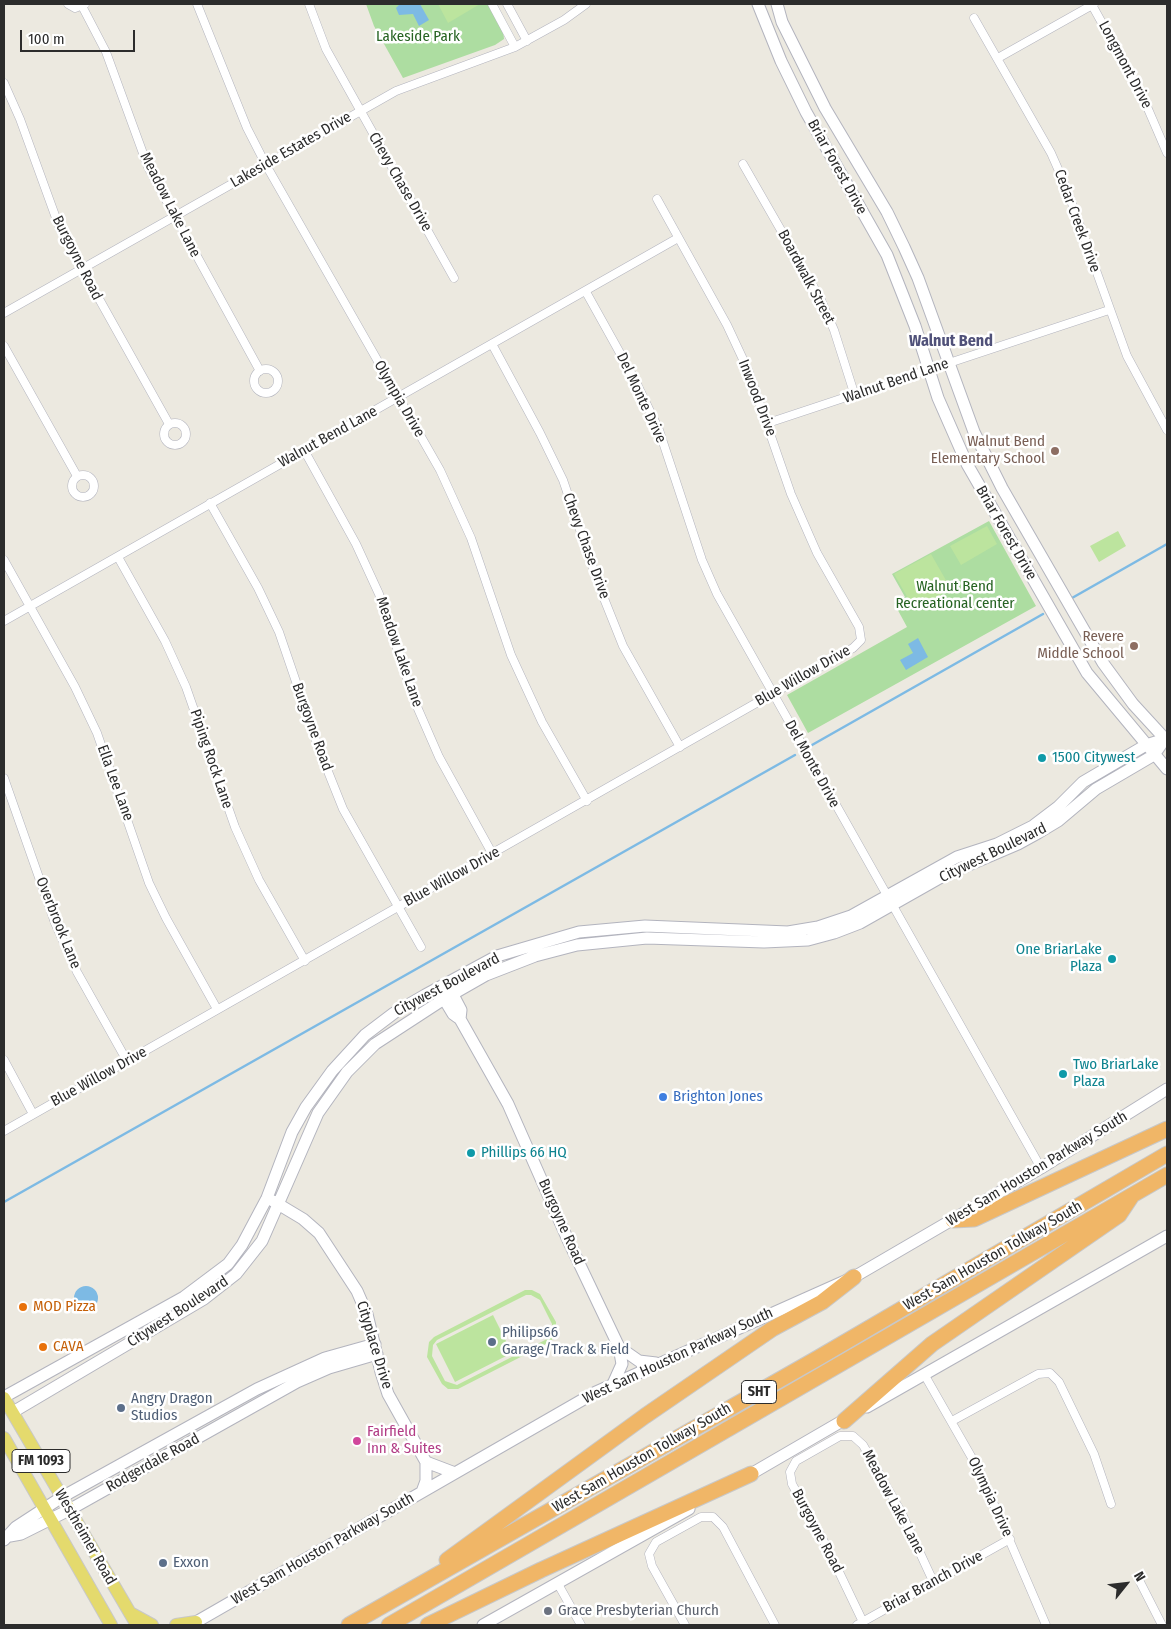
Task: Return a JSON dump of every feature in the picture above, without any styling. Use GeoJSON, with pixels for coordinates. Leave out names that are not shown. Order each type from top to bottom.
{"type":"FeatureCollection","features":[{"type":"Feature","properties":{"kind":"highway"},"geometry":{"type":"LineString","coordinates":[[953,1220],[974,1219],[1167,1129]]}},
{"type":"Feature","properties":{"kind":"highway","name":"West Sam Houston Tollway South"},"geometry":{"type":"LineString","coordinates":[[348,1625],[825,1354],[1167,1154]]}},
{"type":"Feature","properties":{"kind":"highway","name":"West Sam Houston Tollway South"},"geometry":{"type":"LineString","coordinates":[[389,1625],[1167,1175]]}},
{"type":"Feature","properties":{"kind":"highway"},"geometry":{"type":"LineString","coordinates":[[844,1421],[932,1344],[1120,1215],[1131,1196]]}},
{"type":"Feature","properties":{"kind":"highway"},"geometry":{"type":"LineString","coordinates":[[391,1601],[645,1416],[772,1329],[822,1302],[854,1277]]}},
{"type":"Feature","properties":{"kind":"highway"},"geometry":{"type":"LineString","coordinates":[[428,1625],[541,1570],[751,1474]]}},
{"type":"Feature","properties":{"kind":"main road","name":"Westheimer Road"},"geometry":{"type":"LineString","coordinates":[[4,1397],[9,1410],[136,1625]]}},
{"type":"Feature","properties":{"kind":"main road","name":"Westheimer Road"},"geometry":{"type":"LineString","coordinates":[[4,1438],[110,1624]]}},
{"type":"Feature","properties":{"kind":"main road"},"geometry":{"type":"LineString","coordinates":[[129,1612],[152,1625]]}},
{"type":"Feature","properties":{"kind":"main road"},"geometry":{"type":"LineString","coordinates":[[176,1625],[194,1624]]}},
{"type":"Feature","properties":{"kind":"street","name":"Meadow Lake Lane"},"geometry":{"type":"LineString","coordinates":[[68,4],[75,8],[84,5],[106,52],[148,167],[260,370]]}},
{"type":"Feature","properties":{"kind":"street","name":"Olympia Drive"},"geometry":{"type":"LineString","coordinates":[[197,4],[247,128],[266,165],[440,470],[471,538],[511,655],[542,722],[587,801]]}},
{"type":"Feature","properties":{"kind":"street","name":"Chevy Chase Drive"},"geometry":{"type":"LineString","coordinates":[[309,4],[326,48],[359,111],[454,278]]}},
{"type":"Feature","properties":{"kind":"street"},"geometry":{"type":"LineString","coordinates":[[492,4],[515,48]]}},
{"type":"Feature","properties":{"kind":"street"},"geometry":{"type":"LineString","coordinates":[[507,4],[527,41]]}},
{"type":"Feature","properties":{"kind":"street","name":"Lakeside Estates Drive"},"geometry":{"type":"LineString","coordinates":[[4,313],[359,111],[403,88],[515,48],[564,20],[586,4]]}},
{"type":"Feature","properties":{"kind":"street","name":"Briar Forest Drive"},"geometry":{"type":"LineString","coordinates":[[758,4],[781,61],[806,112],[887,255],[915,326],[949,425],[967,464],[1087,673],[1154,755],[1167,768]]}},
{"type":"Feature","properties":{"kind":"street","name":"Briar Forest Drive"},"geometry":{"type":"LineString","coordinates":[[776,4],[782,22],[825,108],[887,212],[903,245],[918,278],[974,432],[1002,488],[1103,663],[1133,704],[1166,740]]}},
{"type":"Feature","properties":{"kind":"street"},"geometry":{"type":"LineString","coordinates":[[998,58],[1093,4]]}},
{"type":"Feature","properties":{"kind":"street","name":"Longmont Drive"},"geometry":{"type":"LineString","coordinates":[[1093,4],[1142,95],[1167,153]]}},
{"type":"Feature","properties":{"kind":"street","name":"Cedar Creek Drive"},"geometry":{"type":"LineString","coordinates":[[974,18],[1051,153],[1066,186],[1127,356],[1167,430]]}},
{"type":"Feature","properties":{"kind":"street","name":"Burgoyne Road"},"geometry":{"type":"LineString","coordinates":[[4,83],[20,119],[49,202],[81,269],[169,424]]}},
{"type":"Feature","properties":{"kind":"street","name":"Boardwalk Street"},"geometry":{"type":"LineString","coordinates":[[743,164],[821,300],[834,330],[855,396]]}},
{"type":"Feature","properties":{"kind":"street","name":"Inwood Drive"},"geometry":{"type":"LineString","coordinates":[[657,199],[727,324],[748,370],[795,502],[817,554],[845,602]]}},
{"type":"Feature","properties":{"kind":"street","name":"Walnut Bend Lane"},"geometry":{"type":"LineString","coordinates":[[4,621],[678,238]]}},
{"type":"Feature","properties":{"kind":"street","name":"Del Monte Drive"},"geometry":{"type":"LineString","coordinates":[[586,292],[643,397],[658,430],[702,560],[718,594],[1041,1168]]}},
{"type":"Feature","properties":{"kind":"street","name":"Walnut Bend Lane"},"geometry":{"type":"LineString","coordinates":[[768,423],[855,396],[1109,310]]}},
{"type":"Feature","properties":{"kind":"street","name":"Chevy Chase Drive"},"geometry":{"type":"LineString","coordinates":[[492,344],[563,480],[601,591],[623,646],[680,748]]}},
{"type":"Feature","properties":{"kind":"street"},"geometry":{"type":"LineString","coordinates":[[4,346],[77,476]]}},
{"type":"Feature","properties":{"kind":"street","name":"Meadow Lake Lane"},"geometry":{"type":"LineString","coordinates":[[304,450],[356,544],[379,594],[415,702],[439,757],[492,855]]}},
{"type":"Feature","properties":{"kind":"street","name":"Burgoyne Road"},"geometry":{"type":"LineString","coordinates":[[210,503],[258,588],[279,632],[319,749],[343,809],[421,947]]}},
{"type":"Feature","properties":{"kind":"street","name":"Piping Rock Lane"},"geometry":{"type":"LineString","coordinates":[[118,557],[165,641],[186,687],[235,827],[260,880],[305,960]]}},
{"type":"Feature","properties":{"kind":"street","name":"Ella Lee Lane"},"geometry":{"type":"LineString","coordinates":[[4,560],[75,687],[97,733],[149,882],[166,918],[217,1010]]}},
{"type":"Feature","properties":{"kind":"street"},"geometry":{"type":"LineString","coordinates":[[1031,576],[1046,566]]}},
{"type":"Feature","properties":{"kind":"street","name":"Blue Willow Drive"},"geometry":{"type":"LineString","coordinates":[[4,1131],[854,648],[861,640],[859,627],[845,602]]}},
{"type":"Feature","properties":{"kind":"street"},"geometry":{"type":"LineString","coordinates":[[1087,673],[1103,663]]}},
{"type":"Feature","properties":{"kind":"street","name":"Citywest Boulevard"},"geometry":{"type":"LineString","coordinates":[[9,1410],[219,1288],[236,1274],[262,1242],[318,1113],[347,1072],[376,1044],[448,996],[486,975],[535,956],[577,945],[647,938],[764,942],[808,940],[860,923],[889,900],[957,857],[997,844],[1033,826],[1058,807],[1083,782],[1146,745],[1166,740]]}},
{"type":"Feature","properties":{"kind":"street","name":"Citywest Boulevard"},"geometry":{"type":"LineString","coordinates":[[4,1397],[184,1297],[228,1264],[242,1245],[267,1198],[292,1132],[306,1107],[332,1071],[365,1035],[394,1013],[497,956],[579,932],[645,926],[788,932],[818,927],[851,916],[1038,833],[1058,821],[1096,789],[1154,755],[1166,740]]}},
{"type":"Feature","properties":{"kind":"street","name":"Overbrook Lane"},"geometry":{"type":"LineString","coordinates":[[4,778],[55,923],[86,989],[127,1061]]}},
{"type":"Feature","properties":{"kind":"street","name":"Burgoyne Road"},"geometry":{"type":"LineString","coordinates":[[442,986],[448,996],[461,1010],[460,1019],[508,1104],[568,1240],[619,1347],[622,1364],[621,1372],[613,1384]]}},
{"type":"Feature","properties":{"kind":"street"},"geometry":{"type":"LineString","coordinates":[[4,1060],[33,1114]]}},
{"type":"Feature","properties":{"kind":"street","name":"West Sam Houston Parkway South"},"geometry":{"type":"LineString","coordinates":[[194,1624],[557,1413],[613,1384],[854,1277],[1041,1168],[1167,1089]]}},
{"type":"Feature","properties":{"kind":"street","name":"Cityplace Drive"},"geometry":{"type":"LineString","coordinates":[[267,1198],[280,1204],[319,1233],[357,1291],[367,1314],[380,1372],[388,1394],[426,1462]]}},
{"type":"Feature","properties":{"kind":"street"},"geometry":{"type":"LineString","coordinates":[[483,1625],[1167,1236]]}},
{"type":"Feature","properties":{"kind":"street"},"geometry":{"type":"LineString","coordinates":[[619,1347],[639,1361],[649,1363],[667,1360]]}},
{"type":"Feature","properties":{"kind":"street","name":"Rodgerdale Road"},"geometry":{"type":"LineString","coordinates":[[49,1514],[62,1498],[257,1389],[325,1358],[376,1349]]}},
{"type":"Feature","properties":{"kind":"street","name":"Rodgerdale Road"},"geometry":{"type":"LineString","coordinates":[[7,1538],[16,1527],[49,1514],[69,1510],[263,1400],[329,1368],[376,1349]]}},
{"type":"Feature","properties":{"kind":"street"},"geometry":{"type":"LineString","coordinates":[[952,1421],[1038,1374],[1050,1373],[1059,1382],[1094,1454],[1111,1504]]}},
{"type":"Feature","properties":{"kind":"street","name":"Olympia Drive"},"geometry":{"type":"LineString","coordinates":[[924,1374],[980,1472],[1046,1625]]}},
{"type":"Feature","properties":{"kind":"street"},"geometry":{"type":"LineString","coordinates":[[257,1389],[263,1400]]}},
{"type":"Feature","properties":{"kind":"street","name":"Meadow Lake Lane"},"geometry":{"type":"LineString","coordinates":[[816,1450],[840,1436],[853,1436],[863,1445],[901,1512],[933,1581]]}},
{"type":"Feature","properties":{"kind":"street"},"geometry":{"type":"LineString","coordinates":[[166,1440],[172,1453]]}},
{"type":"Feature","properties":{"kind":"street","name":"Burgoyne Road"},"geometry":{"type":"LineString","coordinates":[[816,1450],[796,1461],[790,1472],[792,1484],[828,1549],[860,1624]]}},
{"type":"Feature","properties":{"kind":"street"},"geometry":{"type":"LineString","coordinates":[[422,1492],[426,1480],[426,1462],[455,1473]]}},
{"type":"Feature","properties":{"kind":"street"},"geometry":{"type":"LineString","coordinates":[[685,1625],[652,1566],[649,1554],[656,1542],[701,1517],[713,1517],[723,1527],[775,1625]]}},
{"type":"Feature","properties":{"kind":"street","name":"Briar Branch Drive"},"geometry":{"type":"LineString","coordinates":[[860,1624],[1010,1539]]}},
{"type":"Feature","properties":{"kind":"street"},"geometry":{"type":"LineString","coordinates":[[1139,1580],[1162,1625]]}},
{"type":"Feature","properties":{"kind":"street"},"geometry":{"type":"LineString","coordinates":[[558,1584],[582,1625]]}},
{"type":"Feature","properties":{"kind":"green space","name":"Lakeside Park"},"geometry":{"type":"Polygon","coordinates":[[[366,4],[489,4],[503,29],[504,39],[495,45],[403,78],[374,26],[366,4]]]}},
{"type":"Feature","properties":{"kind":"green space"},"geometry":{"type":"Polygon","coordinates":[[[438,4],[480,4],[448,23],[438,4]]]}},
{"type":"Feature","properties":{"kind":"green space","name":"Walnut Bend Recreational center"},"geometry":{"type":"Polygon","coordinates":[[[989,521],[1036,606],[808,733],[787,695],[907,627],[894,603],[905,597],[892,574],[989,521]]]}},
{"type":"Feature","properties":{"kind":"green space"},"geometry":{"type":"Polygon","coordinates":[[[987,526],[997,544],[961,565],[950,546],[987,526]]]}},
{"type":"Feature","properties":{"kind":"green space"},"geometry":{"type":"Polygon","coordinates":[[[1118,531],[1126,546],[1099,562],[1090,546],[1118,531]]]}},
{"type":"Feature","properties":{"kind":"green space"},"geometry":{"type":"Polygon","coordinates":[[[931,554],[951,589],[916,608],[913,607],[894,574],[931,554]]]}},
{"type":"Feature","properties":{"kind":"green space"},"geometry":{"type":"Polygon","coordinates":[[[525,1290],[532,1290],[540,1294],[556,1322],[556,1334],[550,1342],[458,1389],[448,1389],[442,1384],[427,1357],[429,1342],[434,1337],[525,1290]],[[526,1295],[437,1340],[433,1345],[432,1356],[445,1381],[457,1385],[547,1339],[552,1332],[552,1324],[540,1300],[531,1295],[526,1295]]]}},
{"type":"Feature","properties":{"kind":"green space"},"geometry":{"type":"Polygon","coordinates":[[[493,1315],[512,1353],[455,1382],[436,1344],[493,1315]]]}},
{"type":"Feature","properties":{"kind":"water"},"geometry":{"type":"Polygon","coordinates":[[[400,4],[420,4],[429,20],[419,26],[413,14],[399,15],[396,8],[400,4]]]}},
{"type":"Feature","properties":{"kind":"water"},"geometry":{"type":"Polygon","coordinates":[[[918,638],[928,657],[906,670],[900,660],[913,653],[908,644],[918,638]]]}},
{"type":"Feature","properties":{"kind":"water"},"geometry":{"type":"Polygon","coordinates":[[[86,1286],[91,1287],[97,1293],[97,1303],[91,1309],[86,1310],[81,1309],[75,1303],[74,1298],[75,1293],[81,1287],[86,1286]]]}},
{"type":"Feature","properties":{"kind":"waterway"},"geometry":{"type":"LineString","coordinates":[[1072,598],[1167,544]]}},
{"type":"Feature","properties":{"kind":"waterway"},"geometry":{"type":"LineString","coordinates":[[812,745],[1043,614]]}},
{"type":"Feature","properties":{"kind":"waterway"},"geometry":{"type":"LineString","coordinates":[[4,1202],[795,755]]}},
{"type":"Feature","properties":{"kind":"place","name":"Walnut Bend Elementary School"},"geometry":{"type":"Point","coordinates":[1055,451]}},
{"type":"Feature","properties":{"kind":"place","name":"Revere Middle School"},"geometry":{"type":"Point","coordinates":[1134,646]}},
{"type":"Feature","properties":{"kind":"place","name":"1500 Citywest"},"geometry":{"type":"Point","coordinates":[1042,758]}},
{"type":"Feature","properties":{"kind":"place","name":"One BriarLake Plaza"},"geometry":{"type":"Point","coordinates":[1112,959]}},
{"type":"Feature","properties":{"kind":"place","name":"Two BriarLake Plaza"},"geometry":{"type":"Point","coordinates":[1063,1074]}},
{"type":"Feature","properties":{"kind":"place","name":"Brighton Jones"},"geometry":{"type":"Point","coordinates":[663,1097]}},
{"type":"Feature","properties":{"kind":"place","name":"Phillips 66 HQ"},"geometry":{"type":"Point","coordinates":[471,1153]}},
{"type":"Feature","properties":{"kind":"place","name":"MOD Pizza"},"geometry":{"type":"Point","coordinates":[23,1307]}},
{"type":"Feature","properties":{"kind":"place","name":"Philips66 Garage/Track & Field"},"geometry":{"type":"Point","coordinates":[492,1342]}},
{"type":"Feature","properties":{"kind":"place","name":"CAVA"},"geometry":{"type":"Point","coordinates":[43,1347]}},
{"type":"Feature","properties":{"kind":"place","name":"Angry Dragon Studios"},"geometry":{"type":"Point","coordinates":[121,1408]}},
{"type":"Feature","properties":{"kind":"place","name":"Fairfield Inn & Suites"},"geometry":{"type":"Point","coordinates":[357,1441]}},
{"type":"Feature","properties":{"kind":"place","name":"Exxon"},"geometry":{"type":"Point","coordinates":[163,1563]}},
{"type":"Feature","properties":{"kind":"place","name":"Grace Presbyterian Church"},"geometry":{"type":"Point","coordinates":[548,1611]}},
{"type":"Feature","properties":{"kind":"district","name":"Walnut Bend"},"geometry":{"type":"Point","coordinates":[951,342]}}]}
